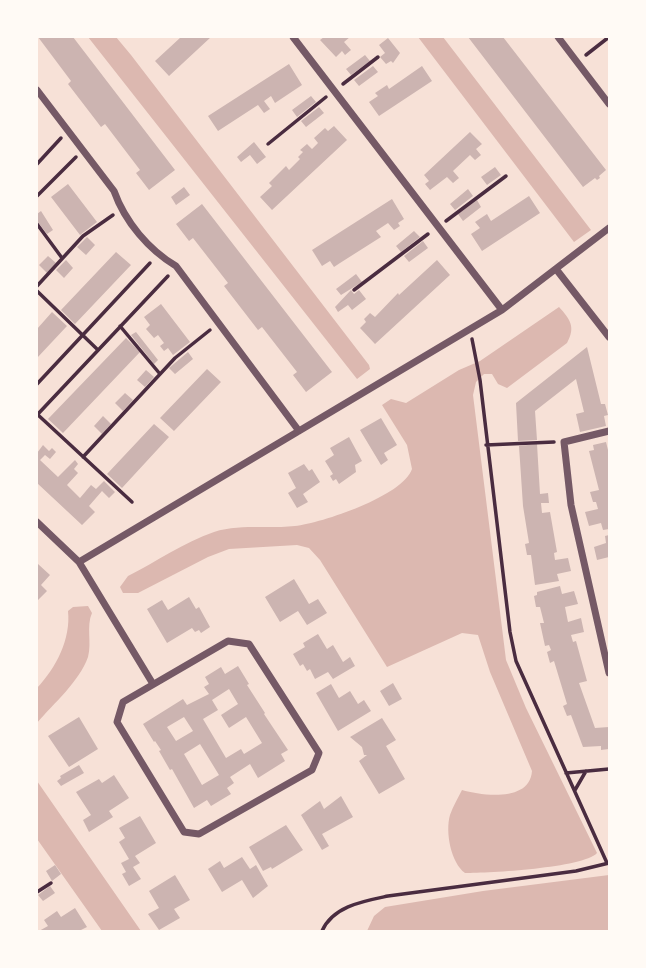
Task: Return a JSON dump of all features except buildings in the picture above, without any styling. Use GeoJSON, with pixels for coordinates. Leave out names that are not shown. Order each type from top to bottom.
{"type":"FeatureCollection","features":[{"type":"Feature","properties":{"kind":"street"},"geometry":{"type":"LineString","coordinates":[[293,37],[502,310]]}},
{"type":"Feature","properties":{"kind":"street"},"geometry":{"type":"LineString","coordinates":[[558,37],[609,104]]}},
{"type":"Feature","properties":{"kind":"street"},"geometry":{"type":"LineString","coordinates":[[37,90],[114,191],[120,210],[157,255],[176,266],[299,431]]}},
{"type":"Feature","properties":{"kind":"street"},"geometry":{"type":"LineString","coordinates":[[79,562],[502,310],[609,228]]}},
{"type":"Feature","properties":{"kind":"street"},"geometry":{"type":"LineString","coordinates":[[556,270],[609,337]]}},
{"type":"Feature","properties":{"kind":"street"},"geometry":{"type":"LineString","coordinates":[[609,430],[564,442],[571,505],[609,673]]}},
{"type":"Feature","properties":{"kind":"street"},"geometry":{"type":"LineString","coordinates":[[37,522],[79,562],[153,684]]}},
{"type":"Feature","properties":{"kind":"street"},"geometry":{"type":"LineString","coordinates":[[228,641],[249,644],[319,753],[312,771],[199,834],[184,832],[117,722],[123,702],[153,684],[228,641]]}},
{"type":"Feature","properties":{"kind":"path"},"geometry":{"type":"LineString","coordinates":[[578,62],[609,37]]}},
{"type":"Feature","properties":{"kind":"path"},"geometry":{"type":"LineString","coordinates":[[268,144],[378,57]]}},
{"type":"Feature","properties":{"kind":"path"},"geometry":{"type":"LineString","coordinates":[[37,164],[68,131]]}},
{"type":"Feature","properties":{"kind":"path"},"geometry":{"type":"LineString","coordinates":[[37,196],[82,150]]}},
{"type":"Feature","properties":{"kind":"path"},"geometry":{"type":"LineString","coordinates":[[98,350],[37,289],[83,236],[120,210]]}},
{"type":"Feature","properties":{"kind":"path"},"geometry":{"type":"LineString","coordinates":[[37,224],[62,258]]}},
{"type":"Feature","properties":{"kind":"path"},"geometry":{"type":"LineString","coordinates":[[37,384],[157,255]]}},
{"type":"Feature","properties":{"kind":"path"},"geometry":{"type":"LineString","coordinates":[[132,502],[37,415],[176,266]]}},
{"type":"Feature","properties":{"kind":"path"},"geometry":{"type":"LineString","coordinates":[[83,457],[175,358],[219,323]]}},
{"type":"Feature","properties":{"kind":"path"},"geometry":{"type":"LineString","coordinates":[[120,326],[160,374]]}},
{"type":"Feature","properties":{"kind":"path"},"geometry":{"type":"LineString","coordinates":[[322,931],[328,921],[339,912],[370,900],[576,871],[608,863],[516,661],[510,632],[477,359],[474,343],[467,331]]}},
{"type":"Feature","properties":{"kind":"path"},"geometry":{"type":"LineString","coordinates":[[486,445],[564,442]]}},
{"type":"Feature","properties":{"kind":"path"},"geometry":{"type":"LineString","coordinates":[[566,773],[609,769]]}},
{"type":"Feature","properties":{"kind":"path"},"geometry":{"type":"LineString","coordinates":[[574,791],[586,771]]}},
{"type":"Feature","properties":{"kind":"path"},"geometry":{"type":"LineString","coordinates":[[37,892],[51,883]]}},
{"type":"Feature","properties":{"kind":"shaded area"},"geometry":{"type":"Polygon","coordinates":[[[88,37],[116,37],[370,369],[357,379],[88,37]]]}},
{"type":"Feature","properties":{"kind":"shaded area"},"geometry":{"type":"Polygon","coordinates":[[[418,37],[443,37],[591,230],[574,242],[418,37]]]}},
{"type":"Feature","properties":{"kind":"shaded area"},"geometry":{"type":"Polygon","coordinates":[[[559,307],[566,315],[571,328],[567,343],[507,388],[498,384],[492,374],[484,374],[476,382],[473,395],[506,660],[526,708],[597,853],[588,858],[555,866],[465,873],[453,855],[448,830],[450,815],[462,790],[493,795],[515,792],[529,781],[532,771],[490,672],[478,635],[462,633],[387,667],[320,560],[309,548],[297,545],[229,549],[138,593],[123,593],[120,587],[128,576],[214,532],[234,528],[307,524],[342,514],[394,489],[412,469],[407,445],[382,405],[391,399],[406,403],[459,370],[480,361],[559,307]]]}},
{"type":"Feature","properties":{"kind":"shaded area"},"geometry":{"type":"Polygon","coordinates":[[[88,606],[92,613],[88,657],[72,684],[37,723],[37,688],[61,652],[67,632],[68,611],[73,607],[88,606]]]}},
{"type":"Feature","properties":{"kind":"shaded area"},"geometry":{"type":"Polygon","coordinates":[[[37,781],[141,931],[102,931],[37,839],[37,781]]]}},
{"type":"Feature","properties":{"kind":"shaded area"},"geometry":{"type":"Polygon","coordinates":[[[609,875],[609,931],[367,931],[374,916],[385,907],[609,875]]]}}]}
